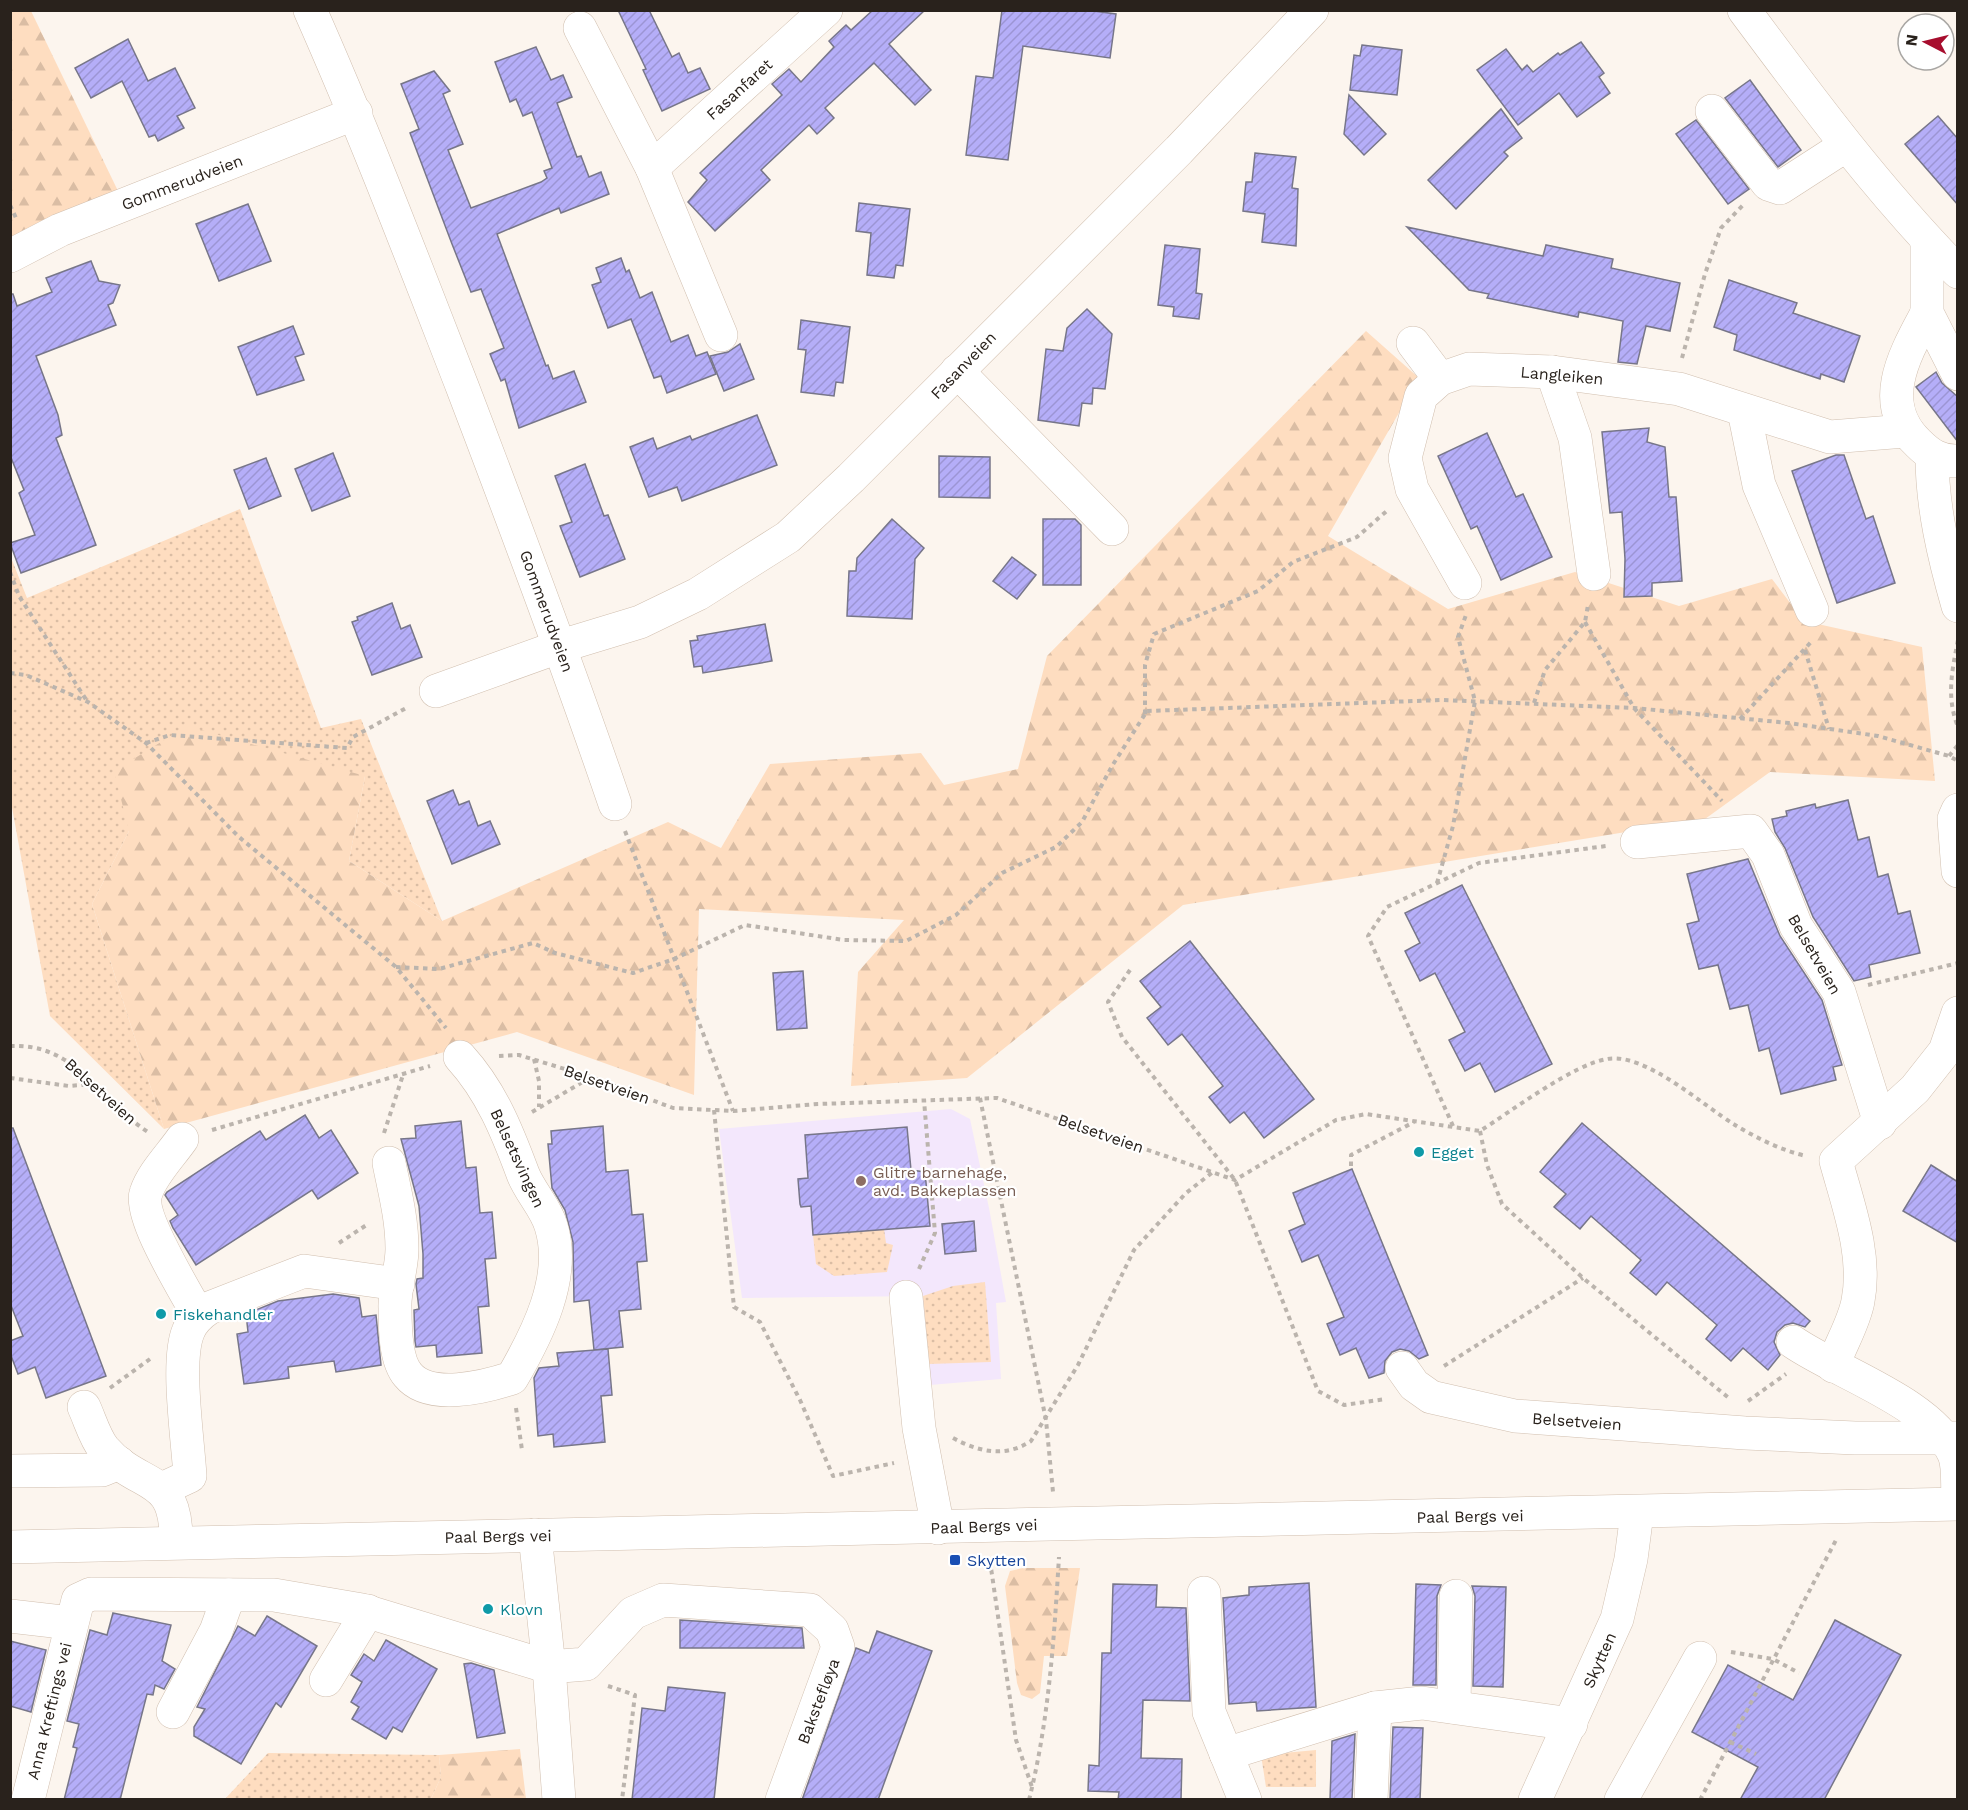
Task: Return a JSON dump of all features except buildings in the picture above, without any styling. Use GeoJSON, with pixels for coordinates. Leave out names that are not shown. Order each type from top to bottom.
{"type":"FeatureCollection","features":[{"type":"Feature","properties":{"kind":"street","name":"Gommerudveien"},"geometry":{"type":"LineString","coordinates":[[310,10],[356,113],[561,646],[615,804]]}},
{"type":"Feature","properties":{"kind":"street","name":"Fasanfaret"},"geometry":{"type":"LineString","coordinates":[[652,168],[826,10]]}},
{"type":"Feature","properties":{"kind":"street"},"geometry":{"type":"LineString","coordinates":[[1744,10],[1845,146],[1958,272]]}},
{"type":"Feature","properties":{"kind":"street","name":"Fasanveien"},"geometry":{"type":"LineString","coordinates":[[436,691],[561,646],[640,622],[698,594],[788,537],[851,478],[1179,150],[1295,15]]}},
{"type":"Feature","properties":{"kind":"street"},"geometry":{"type":"LineString","coordinates":[[580,28],[652,168],[721,335]]}},
{"type":"Feature","properties":{"kind":"street"},"geometry":{"type":"LineString","coordinates":[[1712,111],[1768,184],[1780,188],[1845,146]]}},
{"type":"Feature","properties":{"kind":"street","name":"Gommerudveien"},"geometry":{"type":"LineString","coordinates":[[10,256],[60,230],[356,113]]}},
{"type":"Feature","properties":{"kind":"street"},"geometry":{"type":"LineString","coordinates":[[1927,240],[1927,313],[1897,373],[1897,401],[1905,431],[1945,459],[1932,477],[1942,550],[1958,606]]}},
{"type":"Feature","properties":{"kind":"street"},"geometry":{"type":"LineString","coordinates":[[1927,313],[1958,374]]}},
{"type":"Feature","properties":{"kind":"street"},"geometry":{"type":"LineString","coordinates":[[1413,342],[1440,379]]}},
{"type":"Feature","properties":{"kind":"street","name":"Langleiken"},"geometry":{"type":"LineString","coordinates":[[1465,583],[1412,489],[1405,458],[1421,396],[1440,379],[1469,369],[1552,372],[1679,389],[1830,437],[1905,431]]}},
{"type":"Feature","properties":{"kind":"street"},"geometry":{"type":"LineString","coordinates":[[957,371],[1112,529]]}},
{"type":"Feature","properties":{"kind":"street"},"geometry":{"type":"LineString","coordinates":[[1552,372],[1575,438],[1594,574]]}},
{"type":"Feature","properties":{"kind":"street"},"geometry":{"type":"LineString","coordinates":[[1744,411],[1759,485],[1812,610]]}},
{"type":"Feature","properties":{"kind":"street"},"geometry":{"type":"LineString","coordinates":[[1958,810],[1954,819],[1958,871]]}},
{"type":"Feature","properties":{"kind":"street"},"geometry":{"type":"LineString","coordinates":[[1637,842],[1751,831]]}},
{"type":"Feature","properties":{"kind":"street","name":"Belsetveien"},"geometry":{"type":"LineString","coordinates":[[1751,831],[1768,855],[1796,926],[1839,992],[1880,1123]]}},
{"type":"Feature","properties":{"kind":"street"},"geometry":{"type":"LineString","coordinates":[[1958,1012],[1951,1058],[1836,1161],[1854,1229],[1860,1277],[1858,1304],[1812,1354],[1899,1399],[1951,1438],[1958,1496]]}},
{"type":"Feature","properties":{"kind":"street","name":"Belsetsvingen"},"geometry":{"type":"LineString","coordinates":[[460,1057],[479,1078],[506,1128],[526,1183],[551,1225],[555,1253],[553,1281],[532,1344],[512,1378]]}},
{"type":"Feature","properties":{"kind":"street"},"geometry":{"type":"LineString","coordinates":[[182,1138],[146,1192],[143,1205],[149,1225],[193,1324]]}},
{"type":"Feature","properties":{"kind":"street"},"geometry":{"type":"LineString","coordinates":[[389,1163],[399,1205],[402,1252],[394,1307],[400,1360],[407,1375],[421,1386],[435,1389],[485,1387],[512,1378]]}},
{"type":"Feature","properties":{"kind":"street"},"geometry":{"type":"LineString","coordinates":[[162,1489],[190,1476],[184,1368],[193,1324],[209,1308],[304,1271],[398,1284]]}},
{"type":"Feature","properties":{"kind":"street"},"geometry":{"type":"LineString","coordinates":[[906,1297],[920,1428],[938,1528]]}},
{"type":"Feature","properties":{"kind":"street","name":"Belsetveien"},"geometry":{"type":"LineString","coordinates":[[1408,1376],[1431,1397],[1515,1416],[1743,1420],[1855,1438],[1951,1438]]}},
{"type":"Feature","properties":{"kind":"street"},"geometry":{"type":"LineString","coordinates":[[84,1407],[103,1448],[120,1463],[162,1489],[171,1502],[176,1519],[176,1542]]}},
{"type":"Feature","properties":{"kind":"street"},"geometry":{"type":"LineString","coordinates":[[12,1465],[102,1470],[120,1463]]}},
{"type":"Feature","properties":{"kind":"street","name":"Paal Bergs vei"},"geometry":{"type":"LineString","coordinates":[[10,1547],[938,1528],[1086,1522],[1637,1513],[1958,1504]]}},
{"type":"Feature","properties":{"kind":"street","name":"Skytten"},"geometry":{"type":"LineString","coordinates":[[1535,1800],[1617,1619],[1631,1559],[1637,1513]]}},
{"type":"Feature","properties":{"kind":"street"},"geometry":{"type":"LineString","coordinates":[[535,1535],[549,1667],[559,1800]]}},
{"type":"Feature","properties":{"kind":"street"},"geometry":{"type":"LineString","coordinates":[[1204,1593],[1209,1712],[1245,1800]]}},
{"type":"Feature","properties":{"kind":"street","name":"Anna Kreftings vei"},"geometry":{"type":"LineString","coordinates":[[28,1800],[78,1600],[91,1594],[274,1595],[368,1611],[549,1667]]}},
{"type":"Feature","properties":{"kind":"street"},"geometry":{"type":"LineString","coordinates":[[173,1712],[216,1631],[230,1594]]}},
{"type":"Feature","properties":{"kind":"street"},"geometry":{"type":"LineString","coordinates":[[1454,1707],[1456,1596]]}},
{"type":"Feature","properties":{"kind":"street","name":"Bakstefløya"},"geometry":{"type":"LineString","coordinates":[[586,1664],[633,1613],[663,1600],[810,1610],[832,1630],[838,1647],[782,1800]]}},
{"type":"Feature","properties":{"kind":"street"},"geometry":{"type":"LineString","coordinates":[[326,1680],[368,1611]]}},
{"type":"Feature","properties":{"kind":"street"},"geometry":{"type":"LineString","coordinates":[[10,1616],[71,1623]]}},
{"type":"Feature","properties":{"kind":"street"},"geometry":{"type":"LineString","coordinates":[[1621,1800],[1700,1658]]}},
{"type":"Feature","properties":{"kind":"street"},"geometry":{"type":"LineString","coordinates":[[549,1667],[586,1664]]}},
{"type":"Feature","properties":{"kind":"street"},"geometry":{"type":"LineString","coordinates":[[1226,1754],[1375,1708],[1422,1703],[1571,1724]]}},
{"type":"Feature","properties":{"kind":"street"},"geometry":{"type":"LineString","coordinates":[[1371,1800],[1375,1708]]}},
{"type":"Feature","properties":{"kind":"path"},"geometry":{"type":"LineString","coordinates":[[1679,389],[1682,355],[1721,228],[1768,184]]}},
{"type":"Feature","properties":{"kind":"path"},"geometry":{"type":"LineString","coordinates":[[1144,715],[1145,665],[1154,634],[1258,591],[1293,562],[1357,537],[1412,489]]}},
{"type":"Feature","properties":{"kind":"path"},"geometry":{"type":"LineString","coordinates":[[10,572],[19,596],[88,702]]}},
{"type":"Feature","properties":{"kind":"path"},"geometry":{"type":"LineString","coordinates":[[1534,704],[1545,670],[1585,622],[1594,574]]}},
{"type":"Feature","properties":{"kind":"path"},"geometry":{"type":"LineString","coordinates":[[1437,883],[1453,826],[1475,701],[1458,637],[1471,603],[1465,583]]}},
{"type":"Feature","properties":{"kind":"path"},"geometry":{"type":"LineString","coordinates":[[1740,719],[1812,643],[1812,610]]}},
{"type":"Feature","properties":{"kind":"path"},"geometry":{"type":"LineString","coordinates":[[1585,622],[1634,708],[1751,831]]}},
{"type":"Feature","properties":{"kind":"path"},"geometry":{"type":"LineString","coordinates":[[1958,640],[1951,677],[1950,706],[1958,727]]}},
{"type":"Feature","properties":{"kind":"path"},"geometry":{"type":"LineString","coordinates":[[1805,650],[1830,729]]}},
{"type":"Feature","properties":{"kind":"path"},"geometry":{"type":"LineString","coordinates":[[10,673],[26,675],[88,702],[146,742],[239,837],[396,967],[447,1028],[460,1057]]}},
{"type":"Feature","properties":{"kind":"path"},"geometry":{"type":"LineString","coordinates":[[146,742],[170,735],[347,748],[353,737],[436,691]]}},
{"type":"Feature","properties":{"kind":"path"},"geometry":{"type":"LineString","coordinates":[[396,967],[439,969],[533,943],[555,953],[633,973],[674,959],[745,925],[844,940],[906,941],[956,915],[1002,873],[1056,847],[1082,822],[1112,766],[1147,711],[1475,701],[1634,708],[1878,736],[1949,756],[1958,761]]}},
{"type":"Feature","properties":{"kind":"path"},"geometry":{"type":"LineString","coordinates":[[1949,756],[1958,745]]}},
{"type":"Feature","properties":{"kind":"path"},"geometry":{"type":"LineString","coordinates":[[615,804],[733,1111]]}},
{"type":"Feature","properties":{"kind":"path"},"geometry":{"type":"LineString","coordinates":[[1453,1127],[1368,936],[1387,907],[1479,864],[1637,842]]}},
{"type":"Feature","properties":{"kind":"path"},"geometry":{"type":"LineString","coordinates":[[1839,992],[1958,963]]}},
{"type":"Feature","properties":{"kind":"path"},"geometry":{"type":"LineString","coordinates":[[1130,970],[1108,1002],[1122,1037],[1222,1160],[1235,1180],[1318,1391],[1344,1405],[1391,1399],[1408,1376],[1583,1278]]}},
{"type":"Feature","properties":{"kind":"path","name":"Belsetveien"},"geometry":{"type":"LineString","coordinates":[[10,1046],[27,1045],[63,1056],[94,1083],[132,1122],[165,1140],[182,1138],[460,1057],[519,1055],[591,1077],[673,1108],[733,1111],[997,1098],[1235,1180]]}},
{"type":"Feature","properties":{"kind":"path"},"geometry":{"type":"LineString","coordinates":[[1235,1180],[1336,1120],[1366,1114],[1480,1131],[1573,1072],[1590,1064],[1617,1058],[1648,1068],[1767,1143],[1804,1156],[1836,1161]]}},
{"type":"Feature","properties":{"kind":"path"},"geometry":{"type":"LineString","coordinates":[[534,1059],[539,1081],[539,1108]]}},
{"type":"Feature","properties":{"kind":"path"},"geometry":{"type":"LineString","coordinates":[[389,1163],[384,1131],[403,1075]]}},
{"type":"Feature","properties":{"kind":"path"},"geometry":{"type":"LineString","coordinates":[[506,1128],[591,1077]]}},
{"type":"Feature","properties":{"kind":"path"},"geometry":{"type":"LineString","coordinates":[[10,1078],[69,1086],[94,1083]]}},
{"type":"Feature","properties":{"kind":"path"},"geometry":{"type":"LineString","coordinates":[[980,1098],[1046,1420],[1053,1493]]}},
{"type":"Feature","properties":{"kind":"path"},"geometry":{"type":"LineString","coordinates":[[906,1297],[935,1233],[924,1100]]}},
{"type":"Feature","properties":{"kind":"path"},"geometry":{"type":"LineString","coordinates":[[714,1110],[734,1307],[760,1322],[800,1401],[833,1476],[893,1463],[927,1469]]}},
{"type":"Feature","properties":{"kind":"path"},"geometry":{"type":"LineString","coordinates":[[1351,1166],[1351,1155],[1415,1121]]}},
{"type":"Feature","properties":{"kind":"path"},"geometry":{"type":"LineString","coordinates":[[1480,1131],[1487,1165],[1502,1204],[1743,1420],[1812,1354]]}},
{"type":"Feature","properties":{"kind":"path"},"geometry":{"type":"LineString","coordinates":[[920,1428],[947,1435],[985,1451],[1002,1452],[1019,1449],[1031,1441],[1078,1365],[1134,1250],[1186,1193],[1214,1172]]}},
{"type":"Feature","properties":{"kind":"path"},"geometry":{"type":"LineString","coordinates":[[304,1271],[323,1253],[399,1205]]}},
{"type":"Feature","properties":{"kind":"path"},"geometry":{"type":"LineString","coordinates":[[84,1407],[193,1324]]}},
{"type":"Feature","properties":{"kind":"path"},"geometry":{"type":"LineString","coordinates":[[512,1378],[522,1450]]}},
{"type":"Feature","properties":{"kind":"path"},"geometry":{"type":"LineString","coordinates":[[1700,1800],[1841,1529]]}},
{"type":"Feature","properties":{"kind":"path"},"geometry":{"type":"LineString","coordinates":[[1029,1800],[1043,1740],[1053,1652],[1059,1557]]}},
{"type":"Feature","properties":{"kind":"path"},"geometry":{"type":"LineString","coordinates":[[990,1561],[1016,1740],[1032,1788]]}},
{"type":"Feature","properties":{"kind":"path"},"geometry":{"type":"LineString","coordinates":[[1700,1658],[1725,1651],[1773,1659],[1799,1673]]}},
{"type":"Feature","properties":{"kind":"path"},"geometry":{"type":"LineString","coordinates":[[586,1664],[600,1683],[635,1695],[622,1800]]}},
{"type":"Feature","properties":{"kind":"path"},"geometry":{"type":"LineString","coordinates":[[1730,1742],[1756,1754]]}},
{"type":"Feature","properties":{"kind":"shaded area"},"geometry":{"type":"Polygon","coordinates":[[[951,1109],[970,1119],[989,1208],[1006,1302],[996,1303],[1001,1379],[930,1385],[923,1296],[742,1298],[719,1129],[951,1109]]]}},
{"type":"Feature","properties":{"kind":"green space"},"geometry":{"type":"Polygon","coordinates":[[[11,11],[31,11],[118,191],[11,238],[11,11]]]}},
{"type":"Feature","properties":{"kind":"green space"},"geometry":{"type":"Polygon","coordinates":[[[1366,331],[1419,378],[1328,536],[1448,609],[1575,572],[1679,606],[1772,579],[1804,621],[1922,647],[1935,781],[1770,772],[1705,819],[1183,905],[967,1078],[851,1086],[858,972],[904,920],[699,909],[694,1095],[517,1032],[164,1129],[92,904],[129,831],[114,771],[187,726],[365,776],[349,861],[442,921],[668,822],[721,848],[770,764],[921,753],[944,785],[1018,769],[1047,656],[1366,331]]]}},
{"type":"Feature","properties":{"kind":"green space"},"geometry":{"type":"Polygon","coordinates":[[[240,509],[321,728],[361,719],[442,921],[349,861],[365,776],[129,831],[92,904],[164,1129],[50,1016],[11,802],[10,555],[27,598],[240,509]]]}},
{"type":"Feature","properties":{"kind":"green space"},"geometry":{"type":"Polygon","coordinates":[[[884,1229],[886,1243],[893,1245],[887,1272],[834,1276],[816,1264],[813,1235],[884,1229]]]}},
{"type":"Feature","properties":{"kind":"green space"},"geometry":{"type":"Polygon","coordinates":[[[985,1282],[991,1362],[929,1364],[923,1296],[953,1286],[985,1282]]]}},
{"type":"Feature","properties":{"kind":"green space"},"geometry":{"type":"Polygon","coordinates":[[[1023,1568],[1080,1568],[1067,1656],[1044,1656],[1040,1693],[1032,1699],[1021,1695],[1017,1683],[1005,1586],[1010,1571],[1023,1568]]]}},
{"type":"Feature","properties":{"kind":"green space"},"geometry":{"type":"Polygon","coordinates":[[[520,1749],[526,1799],[431,1799],[441,1777],[439,1755],[520,1749]]]}},
{"type":"Feature","properties":{"kind":"green space"},"geometry":{"type":"Polygon","coordinates":[[[1316,1750],[1316,1787],[1266,1787],[1261,1755],[1316,1750]]]}},
{"type":"Feature","properties":{"kind":"green space"},"geometry":{"type":"Polygon","coordinates":[[[268,1753],[439,1755],[441,1777],[431,1799],[224,1800],[268,1753]]]}},
{"type":"Feature","properties":{"kind":"place","name":"Egget"},"geometry":{"type":"Point","coordinates":[1419,1152]}},
{"type":"Feature","properties":{"kind":"place","name":"Glitre barnehage, avd. Bakkeplassen"},"geometry":{"type":"Point","coordinates":[861,1181]}},
{"type":"Feature","properties":{"kind":"place","name":"Fiskehandler"},"geometry":{"type":"Point","coordinates":[161,1314]}},
{"type":"Feature","properties":{"kind":"place","name":"Skytten"},"geometry":{"type":"Point","coordinates":[955,1560]}},
{"type":"Feature","properties":{"kind":"place","name":"Klovn"},"geometry":{"type":"Point","coordinates":[488,1609]}}]}
